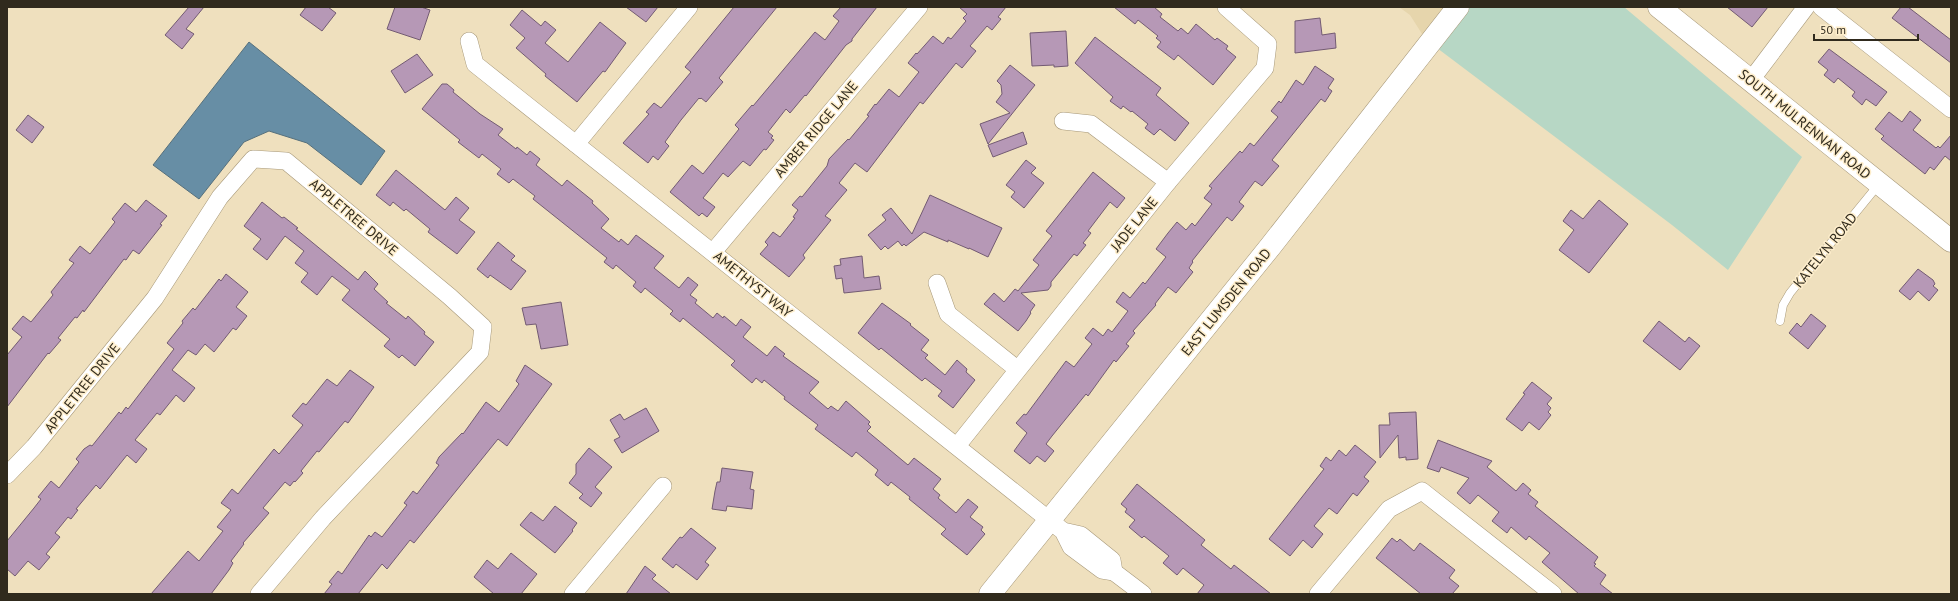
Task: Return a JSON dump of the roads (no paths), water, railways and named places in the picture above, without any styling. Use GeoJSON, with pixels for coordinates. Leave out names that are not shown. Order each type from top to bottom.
{"type":"FeatureCollection","features":[{"type":"Feature","properties":{"kind":"street"},"geometry":{"type":"LineString","coordinates":[[576,144],[689,7]]}},
{"type":"Feature","properties":{"kind":"street","name":"AMBER RIDGE LANE"},"geometry":{"type":"LineString","coordinates":[[713,252],[919,7]]}},
{"type":"Feature","properties":{"kind":"street","name":"JADE LANE"},"geometry":{"type":"LineString","coordinates":[[957,446],[1017,369],[1168,182],[1265,68],[1268,44],[1226,7]]}},
{"type":"Feature","properties":{"kind":"street","name":"EAST LUMSDEN ROAD"},"geometry":{"type":"LineString","coordinates":[[990,594],[1056,526],[1275,241],[1458,7]]}},
{"type":"Feature","properties":{"kind":"street","name":"SOUTH MULRENNAN ROAD"},"geometry":{"type":"LineString","coordinates":[[1659,7],[1951,241]]}},
{"type":"Feature","properties":{"kind":"street"},"geometry":{"type":"LineString","coordinates":[[1751,80],[1806,7]]}},
{"type":"Feature","properties":{"kind":"street"},"geometry":{"type":"LineString","coordinates":[[1821,7],[1951,109]]}},
{"type":"Feature","properties":{"kind":"street","name":"AMETHYST WAY"},"geometry":{"type":"LineString","coordinates":[[469,41],[475,64],[1056,526]]}},
{"type":"Feature","properties":{"kind":"street"},"geometry":{"type":"LineString","coordinates":[[1063,121],[1092,124],[1168,182]]}},
{"type":"Feature","properties":{"kind":"street","name":"APPLETREE DRIVE"},"geometry":{"type":"LineString","coordinates":[[7,475],[34,447],[155,298],[220,197],[254,159],[286,161],[449,296],[483,327],[480,352],[323,518],[259,594]]}},
{"type":"Feature","properties":{"kind":"street"},"geometry":{"type":"LineString","coordinates":[[937,283],[948,314],[1017,369]]}},
{"type":"Feature","properties":{"kind":"street"},"geometry":{"type":"LineString","coordinates":[[573,594],[663,486]]}},
{"type":"Feature","properties":{"kind":"street"},"geometry":{"type":"LineString","coordinates":[[1318,594],[1389,509],[1422,490],[1553,594]]}},
{"type":"Feature","properties":{"kind":"street"},"geometry":{"type":"LineString","coordinates":[[1056,526],[1071,547],[1102,570],[1114,572],[1143,594]]}},
{"type":"Feature","properties":{"kind":"lane","name":"KATELYN ROAD"},"geometry":{"type":"LineString","coordinates":[[1780,321],[1783,306],[1790,294],[1879,183]]}},
{"type":"Feature","properties":{"kind":"water"},"geometry":{"type":"Polygon","coordinates":[[[249,42],[385,151],[361,185],[307,143],[269,131],[244,142],[199,199],[153,165],[249,42]]]}}]}
